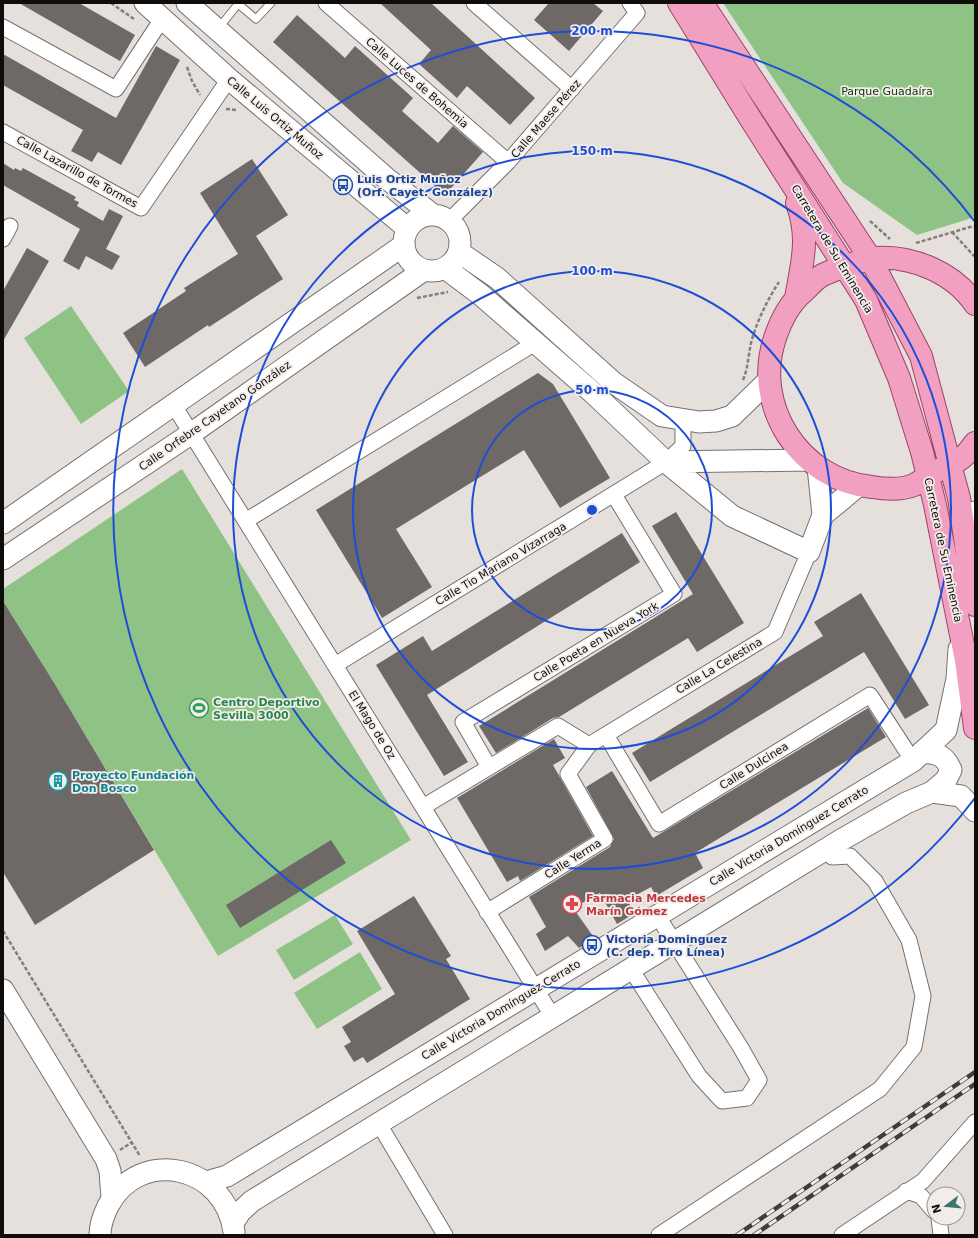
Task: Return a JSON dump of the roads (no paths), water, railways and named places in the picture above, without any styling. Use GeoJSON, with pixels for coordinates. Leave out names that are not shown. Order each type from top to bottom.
{"type":"FeatureCollection","features":[{"type":"Feature","properties":{"kind":"main road","name":"Carretera de Su Eminencia"},"geometry":{"type":"LineString","coordinates":[[679,3],[866,300],[899,378],[928,476],[960,626],[975,728]]}},
{"type":"Feature","properties":{"kind":"main road","name":"Carretera de Su Eminencia"},"geometry":{"type":"LineString","coordinates":[[702,3],[870,258],[922,356],[959,498],[975,604]]}},
{"type":"Feature","properties":{"kind":"main road"},"geometry":{"type":"LineString","coordinates":[[787,175],[803,218],[805,241],[796,298]]}},
{"type":"Feature","properties":{"kind":"main road"},"geometry":{"type":"LineString","coordinates":[[847,222],[916,262],[945,275],[970,296],[975,304]]}},
{"type":"Feature","properties":{"kind":"main road"},"geometry":{"type":"LineString","coordinates":[[916,262],[884,257],[870,258],[821,276],[796,298],[780,323],[770,351],[769,380],[774,410],[788,437],[813,464],[832,476],[858,486],[885,489],[913,485],[950,463],[962,458],[975,443]]}},
{"type":"Feature","properties":{"kind":"street","name":"Calle Luis Ortiz Muñoz"},"geometry":{"type":"LineString","coordinates":[[145,3],[229,80],[406,237]]}},
{"type":"Feature","properties":{"kind":"street"},"geometry":{"type":"LineString","coordinates":[[187,3],[386,178],[441,218],[459,235],[459,252],[451,264],[445,268],[438,270],[424,270],[412,263],[406,251],[406,237]]}},
{"type":"Feature","properties":{"kind":"street","name":"Calle Luces de Bohemia"},"geometry":{"type":"LineString","coordinates":[[326,3],[508,162]]}},
{"type":"Feature","properties":{"kind":"street"},"geometry":{"type":"LineString","coordinates":[[474,3],[572,89]]}},
{"type":"Feature","properties":{"kind":"street","name":"Calle Maese Pérez"},"geometry":{"type":"LineString","coordinates":[[441,218],[508,162],[572,89],[634,8]]}},
{"type":"Feature","properties":{"kind":"street"},"geometry":{"type":"LineString","coordinates":[[3,27],[116,89],[162,19]]}},
{"type":"Feature","properties":{"kind":"street","name":"Calle Lazarillo de Tormes"},"geometry":{"type":"LineString","coordinates":[[3,132],[141,208],[229,80]]}},
{"type":"Feature","properties":{"kind":"street"},"geometry":{"type":"LineString","coordinates":[[3,522],[173,404],[406,237],[415,221],[424,216],[441,218]]}},
{"type":"Feature","properties":{"kind":"street"},"geometry":{"type":"LineString","coordinates":[[3,239],[10,226]]}},
{"type":"Feature","properties":{"kind":"street"},"geometry":{"type":"LineString","coordinates":[[459,252],[497,278],[614,383],[662,416],[699,422],[716,421],[732,416],[769,380]]}},
{"type":"Feature","properties":{"kind":"street"},"geometry":{"type":"LineString","coordinates":[[445,268],[481,295],[592,392],[666,462],[732,516],[809,552],[823,515],[858,486]]}},
{"type":"Feature","properties":{"kind":"street","name":"Calle Orfebre Cayetano González"},"geometry":{"type":"LineString","coordinates":[[3,559],[192,433],[424,270]]}},
{"type":"Feature","properties":{"kind":"street"},"geometry":{"type":"LineString","coordinates":[[247,520],[535,343]]}},
{"type":"Feature","properties":{"kind":"street","name":"El Mago de Oz"},"geometry":{"type":"LineString","coordinates":[[173,404],[247,520],[553,1017]]}},
{"type":"Feature","properties":{"kind":"street","name":"Calle Tio Mariano Vizarraga"},"geometry":{"type":"LineString","coordinates":[[335,665],[666,462],[683,446],[683,420]]}},
{"type":"Feature","properties":{"kind":"street"},"geometry":{"type":"LineString","coordinates":[[666,462],[813,464],[823,515]]}},
{"type":"Feature","properties":{"kind":"street","name":"Calle Poeta en Nueva York"},"geometry":{"type":"LineString","coordinates":[[489,767],[463,722],[674,594],[614,494]]}},
{"type":"Feature","properties":{"kind":"street"},"geometry":{"type":"LineString","coordinates":[[966,547],[975,512]]}},
{"type":"Feature","properties":{"kind":"street","name":"Calle La Celestina"},"geometry":{"type":"LineString","coordinates":[[589,745],[775,632],[809,552]]}},
{"type":"Feature","properties":{"kind":"street","name":"Calle Victoria Domínguez Cerrato"},"geometry":{"type":"LineString","coordinates":[[206,1182],[227,1176],[918,756],[946,730],[957,679],[960,626]]}},
{"type":"Feature","properties":{"kind":"street","name":"Calle Dulcinea"},"geometry":{"type":"LineString","coordinates":[[606,735],[659,824],[870,695],[918,756]]}},
{"type":"Feature","properties":{"kind":"street"},"geometry":{"type":"LineString","coordinates":[[423,807],[558,726],[589,745]]}},
{"type":"Feature","properties":{"kind":"street","name":"Calle Yerma"},"geometry":{"type":"LineString","coordinates":[[487,912],[605,839],[568,774],[589,745]]}},
{"type":"Feature","properties":{"kind":"street"},"geometry":{"type":"LineString","coordinates":[[234,1229],[240,1212],[252,1202],[842,840],[906,803],[932,792],[946,780],[951,770],[948,762],[940,754],[918,756]]}},
{"type":"Feature","properties":{"kind":"street"},"geometry":{"type":"LineString","coordinates":[[932,792],[961,796],[975,811]]}},
{"type":"Feature","properties":{"kind":"street"},"geometry":{"type":"LineString","coordinates":[[659,1235],[880,1089],[914,1047],[923,996],[909,940],[875,881],[850,856],[832,857]]}},
{"type":"Feature","properties":{"kind":"street"},"geometry":{"type":"LineString","coordinates":[[631,969],[699,1076],[722,1101],[747,1098],[759,1080],[741,1048],[657,915]]}},
{"type":"Feature","properties":{"kind":"street"},"geometry":{"type":"LineString","coordinates":[[3,990],[110,1156],[123,1170],[132,1173],[146,1173],[161,1170],[177,1170],[192,1174],[214,1188],[226,1204],[234,1229]]}},
{"type":"Feature","properties":{"kind":"street"},"geometry":{"type":"LineString","coordinates":[[842,1235],[923,1181],[975,1122]]}},
{"type":"Feature","properties":{"kind":"street"},"geometry":{"type":"LineString","coordinates":[[379,1124],[446,1235]]}},
{"type":"Feature","properties":{"kind":"street"},"geometry":{"type":"LineString","coordinates":[[110,1156],[112,1198]]}},
{"type":"Feature","properties":{"kind":"street"},"geometry":{"type":"LineString","coordinates":[[100,1235],[104,1214],[112,1198],[127,1183],[146,1173]]}},
{"type":"Feature","properties":{"kind":"street"},"geometry":{"type":"LineString","coordinates":[[906,1191],[921,1196],[926,1202]]}},
{"type":"Feature","properties":{"kind":"lane"},"geometry":{"type":"LineString","coordinates":[[217,30],[238,4],[256,19],[271,3]]}},
{"type":"Feature","properties":{"kind":"railway"},"geometry":{"type":"LineString","coordinates":[[737,1235],[975,1072]]}},
{"type":"Feature","properties":{"kind":"railway"},"geometry":{"type":"LineString","coordinates":[[754,1235],[975,1084]]}},
{"type":"Feature","properties":{"kind":"place","name":"Luis Ortiz Muñoz (Orf. Cayet. González)"},"geometry":{"type":"Point","coordinates":[343,185]}},
{"type":"Feature","properties":{"kind":"place","name":"Centro Deportivo Sevilla 3000"},"geometry":{"type":"Point","coordinates":[199,708]}},
{"type":"Feature","properties":{"kind":"place","name":"Proyecto Fundación Don Bosco"},"geometry":{"type":"Point","coordinates":[58,781]}},
{"type":"Feature","properties":{"kind":"place","name":"Farmacia Mercedes Marín Gómez"},"geometry":{"type":"Point","coordinates":[572,904]}},
{"type":"Feature","properties":{"kind":"place","name":"Victoria Dominguez (C. dep. Tiro Línea)"},"geometry":{"type":"Point","coordinates":[592,945]}},
{"type":"Feature","properties":{"kind":"park label","name":"Parque Guadaíra"},"geometry":{"type":"Point","coordinates":[887,91]}}]}
